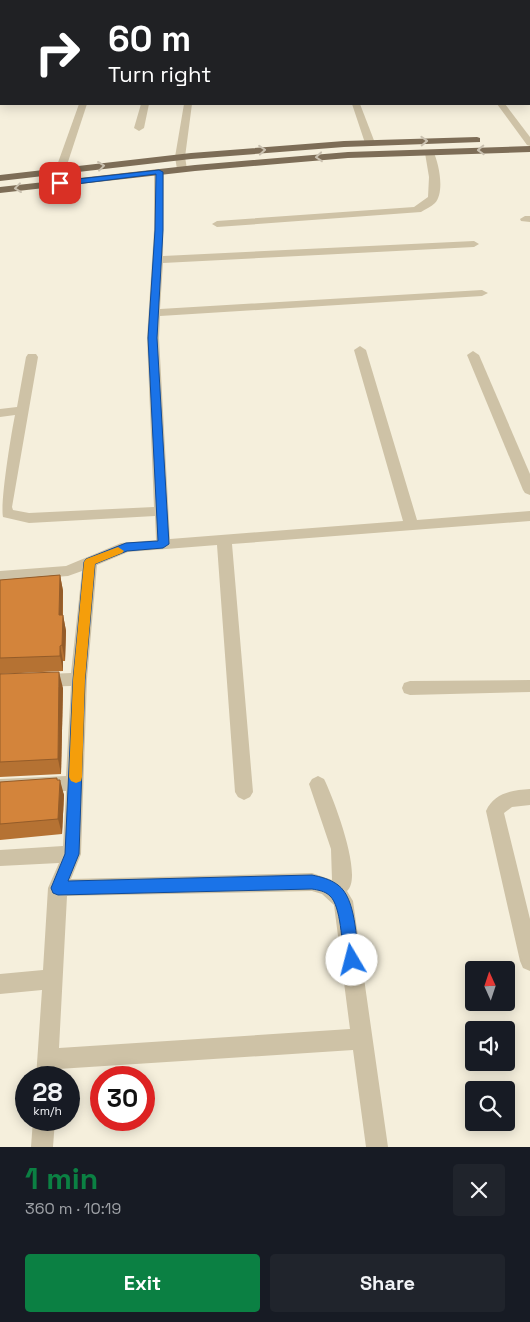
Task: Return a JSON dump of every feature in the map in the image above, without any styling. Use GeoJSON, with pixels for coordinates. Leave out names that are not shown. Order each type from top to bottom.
{"type":"FeatureCollection","features":[{"type":"Feature","properties":{"kind":"main road"},"geometry":{"type":"LineString","coordinates":[[0,178],[180,157],[370,143],[486,140]]}},
{"type":"Feature","properties":{"kind":"main road"},"geometry":{"type":"LineString","coordinates":[[502,140],[529,142]]}},
{"type":"Feature","properties":{"kind":"main road"},"geometry":{"type":"LineString","coordinates":[[0,190],[182,169],[348,155],[430,153],[481,149],[529,142]]}},
{"type":"Feature","properties":{"kind":"street"},"geometry":{"type":"LineString","coordinates":[[131,0],[143,0]]}},
{"type":"Feature","properties":{"kind":"street"},"geometry":{"type":"LineString","coordinates":[[60,171],[83,105]]}},
{"type":"Feature","properties":{"kind":"street"},"geometry":{"type":"LineString","coordinates":[[139,128],[145,105]]}},
{"type":"Feature","properties":{"kind":"street"},"geometry":{"type":"LineString","coordinates":[[182,169],[180,157],[188,105]]}},
{"type":"Feature","properties":{"kind":"street"},"geometry":{"type":"LineString","coordinates":[[356,105],[370,143]]}},
{"type":"Feature","properties":{"kind":"street"},"geometry":{"type":"LineString","coordinates":[[502,105],[529,142]]}},
{"type":"Feature","properties":{"kind":"street"},"geometry":{"type":"LineString","coordinates":[[217,224],[417,210],[430,201],[434,195],[434,166],[430,153]]}},
{"type":"Feature","properties":{"kind":"street"},"geometry":{"type":"LineString","coordinates":[[159,172],[159,230],[153,313],[163,544]]}},
{"type":"Feature","properties":{"kind":"street"},"geometry":{"type":"LineString","coordinates":[[157,260],[474,244]]}},
{"type":"Feature","properties":{"kind":"street"},"geometry":{"type":"LineString","coordinates":[[153,313],[482,294]]}},
{"type":"Feature","properties":{"kind":"street"},"geometry":{"type":"LineString","coordinates":[[360,350],[411,524]]}},
{"type":"Feature","properties":{"kind":"street"},"geometry":{"type":"LineString","coordinates":[[473,355],[530,490]]}},
{"type":"Feature","properties":{"kind":"street"},"geometry":{"type":"LineString","coordinates":[[32,357],[5,507],[8,514],[29,518],[162,510]]}},
{"type":"Feature","properties":{"kind":"street"},"geometry":{"type":"LineString","coordinates":[[0,413],[22,410]]}},
{"type":"Feature","properties":{"kind":"street"},"geometry":{"type":"LineString","coordinates":[[0,576],[68,571],[126,547],[530,516]]}},
{"type":"Feature","properties":{"kind":"street"},"geometry":{"type":"LineString","coordinates":[[224,539],[244,792]]}},
{"type":"Feature","properties":{"kind":"street"},"geometry":{"type":"LineString","coordinates":[[47,1066],[58,888],[72,854],[79,680],[90,562]]}},
{"type":"Feature","properties":{"kind":"street"},"geometry":{"type":"LineString","coordinates":[[0,682],[79,680]]}},
{"type":"Feature","properties":{"kind":"street"},"geometry":{"type":"LineString","coordinates":[[410,688],[530,686]]}},
{"type":"Feature","properties":{"kind":"street"},"geometry":{"type":"LineString","coordinates":[[0,786],[76,782]]}},
{"type":"Feature","properties":{"kind":"street"},"geometry":{"type":"LineString","coordinates":[[318,784],[340,849],[343,883],[334,890]]}},
{"type":"Feature","properties":{"kind":"street"},"geometry":{"type":"LineString","coordinates":[[530,798],[511,798],[501,803],[495,812],[530,961]]}},
{"type":"Feature","properties":{"kind":"street"},"geometry":{"type":"LineString","coordinates":[[0,858],[72,854]]}},
{"type":"Feature","properties":{"kind":"street"},"geometry":{"type":"LineString","coordinates":[[58,888],[312,882],[326,885],[334,890],[343,901],[377,1147]]}},
{"type":"Feature","properties":{"kind":"street"},"geometry":{"type":"LineString","coordinates":[[0,984],[53,979]]}},
{"type":"Feature","properties":{"kind":"street"},"geometry":{"type":"LineString","coordinates":[[69,1066],[363,1039]]}},
{"type":"Feature","properties":{"kind":"street"},"geometry":{"type":"LineString","coordinates":[[42,1147],[43,1131]]}},
{"type":"Feature","properties":{"kind":"building"},"geometry":{"type":"Polygon","coordinates":[[[60,575],[59,615],[63,615],[60,656],[0,658],[0,580],[60,575]]]}},
{"type":"Feature","properties":{"kind":"building"},"geometry":{"type":"Polygon","coordinates":[[[59,672],[58,759],[0,762],[0,674],[59,672]]]}},
{"type":"Feature","properties":{"kind":"building"},"geometry":{"type":"Polygon","coordinates":[[[57,778],[57,780],[60,780],[58,819],[0,824],[0,782],[57,778]]]}},
{"type":"Feature","properties":{"kind":"slow traffic"},"geometry":{"type":"LineString","coordinates":[[76,777],[79,680],[90,562],[118,551]]}},
{"type":"Feature","properties":{"kind":"route"},"geometry":{"type":"LineString","coordinates":[[60,183],[159,172],[159,230],[153,338],[163,544],[126,547],[90,562],[79,680],[72,854],[58,888],[312,882],[326,885],[334,890],[343,901],[352,960]]}}]}
